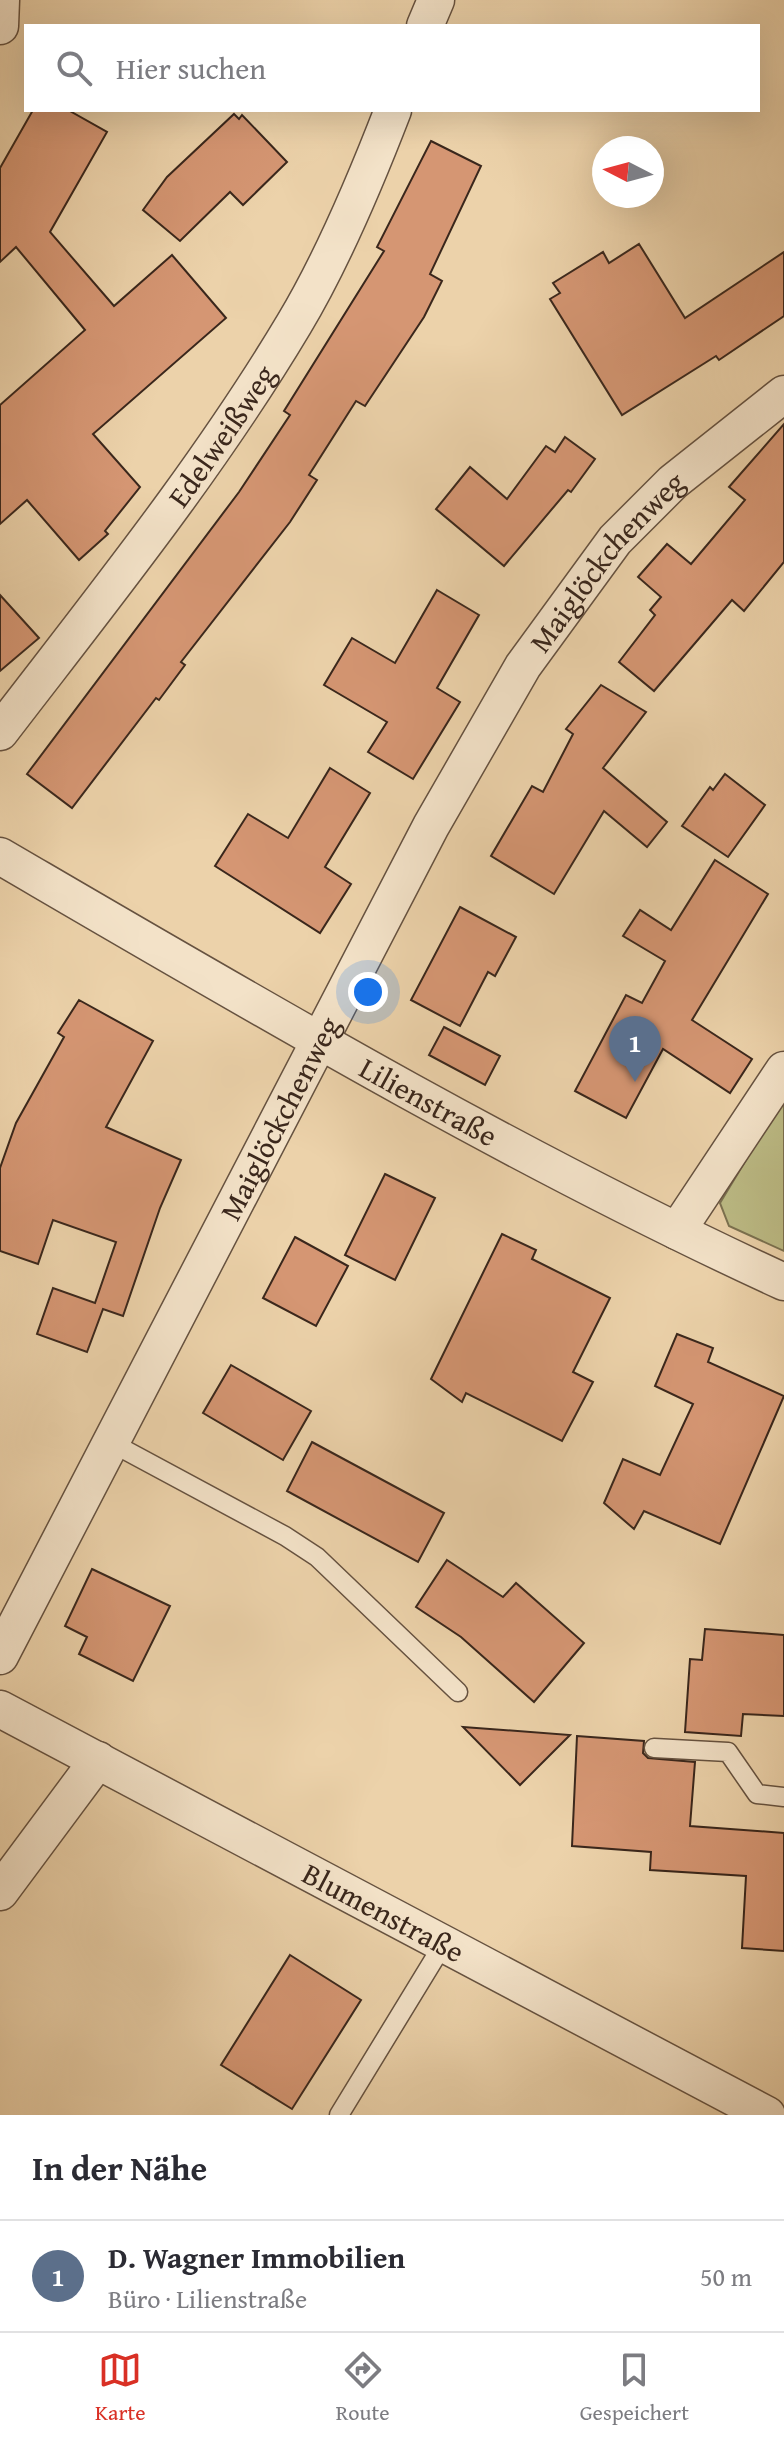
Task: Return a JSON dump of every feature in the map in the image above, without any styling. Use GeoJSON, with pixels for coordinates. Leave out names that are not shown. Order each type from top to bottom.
{"type":"FeatureCollection","features":[{"type":"Feature","properties":{"kind":"street"},"geometry":{"type":"LineString","coordinates":[[0,26],[1,0]]}},
{"type":"Feature","properties":{"kind":"street"},"geometry":{"type":"LineString","coordinates":[[426,24],[436,0]]}},
{"type":"Feature","properties":{"kind":"street","name":"Edelweißweg"},"geometry":{"type":"LineString","coordinates":[[0,732],[171,509],[295,323],[371,167],[392,112]]}},
{"type":"Feature","properties":{"kind":"street","name":"Maiglöckchenweg"},"geometry":{"type":"LineString","coordinates":[[0,1656],[321,1044],[431,826],[523,666],[615,540],[673,482],[784,394]]}},
{"type":"Feature","properties":{"kind":"street","name":"Lilienstraße"},"geometry":{"type":"LineString","coordinates":[[0,856],[321,1044],[677,1231],[784,1282]]}},
{"type":"Feature","properties":{"kind":"street"},"geometry":{"type":"LineString","coordinates":[[677,1231],[784,1070]]}},
{"type":"Feature","properties":{"kind":"street","name":"Blumenstraße"},"geometry":{"type":"LineString","coordinates":[[0,1709],[767,2115]]}},
{"type":"Feature","properties":{"kind":"street"},"geometry":{"type":"LineString","coordinates":[[0,1892],[98,1760]]}},
{"type":"Feature","properties":{"kind":"lane"},"geometry":{"type":"LineString","coordinates":[[112,1443],[285,1536],[317,1557],[354,1589],[458,1692]]}},
{"type":"Feature","properties":{"kind":"lane"},"geometry":{"type":"LineString","coordinates":[[654,1748],[728,1752],[757,1794],[784,1797]]}},
{"type":"Feature","properties":{"kind":"lane"},"geometry":{"type":"LineString","coordinates":[[339,2115],[444,1943]]}},
{"type":"Feature","properties":{"kind":"shaded area"},"geometry":{"type":"Polygon","coordinates":[[[784,1097],[784,1251],[729,1226],[720,1203],[784,1097]]]}},
{"type":"Feature","properties":{"kind":"building"},"geometry":{"type":"Polygon","coordinates":[[[32,112],[72,112],[107,132],[50,232],[114,306],[172,255],[226,318],[93,434],[140,487],[105,531],[108,534],[79,560],[27,500],[0,524],[0,405],[85,330],[16,247],[0,262],[0,168],[32,112]]]}},
{"type":"Feature","properties":{"kind":"building"},"geometry":{"type":"Polygon","coordinates":[[[234,114],[239,119],[242,115],[287,162],[243,205],[230,192],[180,241],[143,210],[167,177],[234,114]]]}},
{"type":"Feature","properties":{"kind":"building"},"geometry":{"type":"Polygon","coordinates":[[[431,141],[481,166],[430,274],[442,281],[424,317],[365,406],[356,401],[309,475],[317,480],[290,522],[181,662],[185,665],[159,700],[156,698],[72,808],[27,774],[239,492],[290,415],[284,411],[384,251],[377,247],[431,141]]]}},
{"type":"Feature","properties":{"kind":"building"},"geometry":{"type":"Polygon","coordinates":[[[639,244],[685,318],[784,252],[784,316],[719,360],[716,356],[622,415],[550,299],[560,293],[553,283],[603,252],[609,263],[639,244]]]}},
{"type":"Feature","properties":{"kind":"building"},"geometry":{"type":"Polygon","coordinates":[[[784,424],[784,562],[744,611],[732,600],[654,691],[619,662],[655,615],[650,610],[661,597],[638,577],[667,544],[691,564],[745,500],[729,487],[784,424]]]}},
{"type":"Feature","properties":{"kind":"building"},"geometry":{"type":"Polygon","coordinates":[[[565,437],[595,459],[571,492],[568,490],[504,566],[436,509],[470,467],[507,499],[546,446],[555,452],[565,437]]]}},
{"type":"Feature","properties":{"kind":"building"},"geometry":{"type":"Polygon","coordinates":[[[437,590],[479,615],[437,688],[460,702],[413,779],[368,752],[387,722],[324,685],[352,638],[395,663],[437,590]]]}},
{"type":"Feature","properties":{"kind":"building"},"geometry":{"type":"Polygon","coordinates":[[[0,595],[39,638],[0,671],[0,595]]]}},
{"type":"Feature","properties":{"kind":"building"},"geometry":{"type":"Polygon","coordinates":[[[601,685],[646,712],[603,768],[667,822],[647,847],[604,811],[554,894],[491,856],[532,786],[543,792],[573,734],[566,729],[601,685]]]}},
{"type":"Feature","properties":{"kind":"building"},"geometry":{"type":"Polygon","coordinates":[[[330,768],[370,793],[325,867],[351,884],[320,933],[215,866],[248,814],[288,838],[330,768]]]}},
{"type":"Feature","properties":{"kind":"building"},"geometry":{"type":"Polygon","coordinates":[[[725,774],[765,805],[728,857],[682,826],[710,787],[713,790],[725,774]]]}},
{"type":"Feature","properties":{"kind":"building"},"geometry":{"type":"Polygon","coordinates":[[[715,860],[768,894],[692,1020],[752,1059],[730,1093],[663,1049],[626,1118],[575,1091],[626,995],[642,1003],[665,961],[623,936],[640,910],[671,930],[715,860]]]}},
{"type":"Feature","properties":{"kind":"building"},"geometry":{"type":"Polygon","coordinates":[[[460,907],[516,937],[495,976],[488,972],[460,1026],[411,1000],[460,907]]]}},
{"type":"Feature","properties":{"kind":"building"},"geometry":{"type":"Polygon","coordinates":[[[79,1000],[153,1041],[106,1127],[181,1160],[160,1208],[123,1316],[103,1309],[87,1352],[37,1334],[53,1288],[95,1303],[116,1242],[53,1220],[38,1264],[0,1251],[0,1168],[16,1123],[64,1037],[58,1033],[79,1000]]]}},
{"type":"Feature","properties":{"kind":"building"},"geometry":{"type":"Polygon","coordinates":[[[444,1027],[500,1056],[485,1085],[429,1055],[444,1027]]]}},
{"type":"Feature","properties":{"kind":"building"},"geometry":{"type":"Polygon","coordinates":[[[385,1174],[435,1198],[395,1280],[345,1255],[385,1174]]]}},
{"type":"Feature","properties":{"kind":"building"},"geometry":{"type":"Polygon","coordinates":[[[502,1234],[536,1250],[532,1259],[610,1298],[573,1372],[593,1382],[562,1441],[466,1393],[462,1402],[431,1379],[502,1234]]]}},
{"type":"Feature","properties":{"kind":"building"},"geometry":{"type":"Polygon","coordinates":[[[295,1237],[348,1266],[316,1326],[263,1298],[295,1237]]]}},
{"type":"Feature","properties":{"kind":"building"},"geometry":{"type":"Polygon","coordinates":[[[677,1334],[713,1348],[708,1362],[784,1396],[720,1544],[644,1511],[634,1529],[604,1503],[623,1459],[660,1475],[693,1404],[655,1386],[677,1334]]]}},
{"type":"Feature","properties":{"kind":"building"},"geometry":{"type":"Polygon","coordinates":[[[231,1365],[311,1411],[283,1460],[203,1413],[231,1365]]]}},
{"type":"Feature","properties":{"kind":"building"},"geometry":{"type":"Polygon","coordinates":[[[312,1442],[444,1513],[418,1562],[287,1491],[312,1442]]]}},
{"type":"Feature","properties":{"kind":"building"},"geometry":{"type":"Polygon","coordinates":[[[447,1560],[503,1597],[516,1583],[584,1643],[534,1702],[461,1637],[416,1607],[447,1560]]]}},
{"type":"Feature","properties":{"kind":"building"},"geometry":{"type":"Polygon","coordinates":[[[92,1569],[170,1606],[133,1681],[79,1654],[87,1637],[65,1626],[92,1569]]]}},
{"type":"Feature","properties":{"kind":"building"},"geometry":{"type":"Polygon","coordinates":[[[705,1629],[784,1635],[784,1716],[743,1714],[741,1736],[685,1732],[690,1659],[702,1660],[705,1629]]]}},
{"type":"Feature","properties":{"kind":"building"},"geometry":{"type":"Polygon","coordinates":[[[463,1727],[570,1735],[520,1785],[463,1727]]]}},
{"type":"Feature","properties":{"kind":"building"},"geometry":{"type":"Polygon","coordinates":[[[577,1736],[644,1741],[643,1753],[648,1758],[695,1762],[690,1826],[784,1833],[784,1951],[742,1948],[746,1876],[650,1870],[651,1852],[572,1846],[577,1736]]]}},
{"type":"Feature","properties":{"kind":"building"},"geometry":{"type":"Polygon","coordinates":[[[290,1955],[361,2000],[292,2109],[221,2065],[290,1955]]]}},
{"type":"Feature","properties":{"kind":"place","name":"D. Wagner Immobilien"},"geometry":{"type":"Point","coordinates":[635,1082]}}]}
